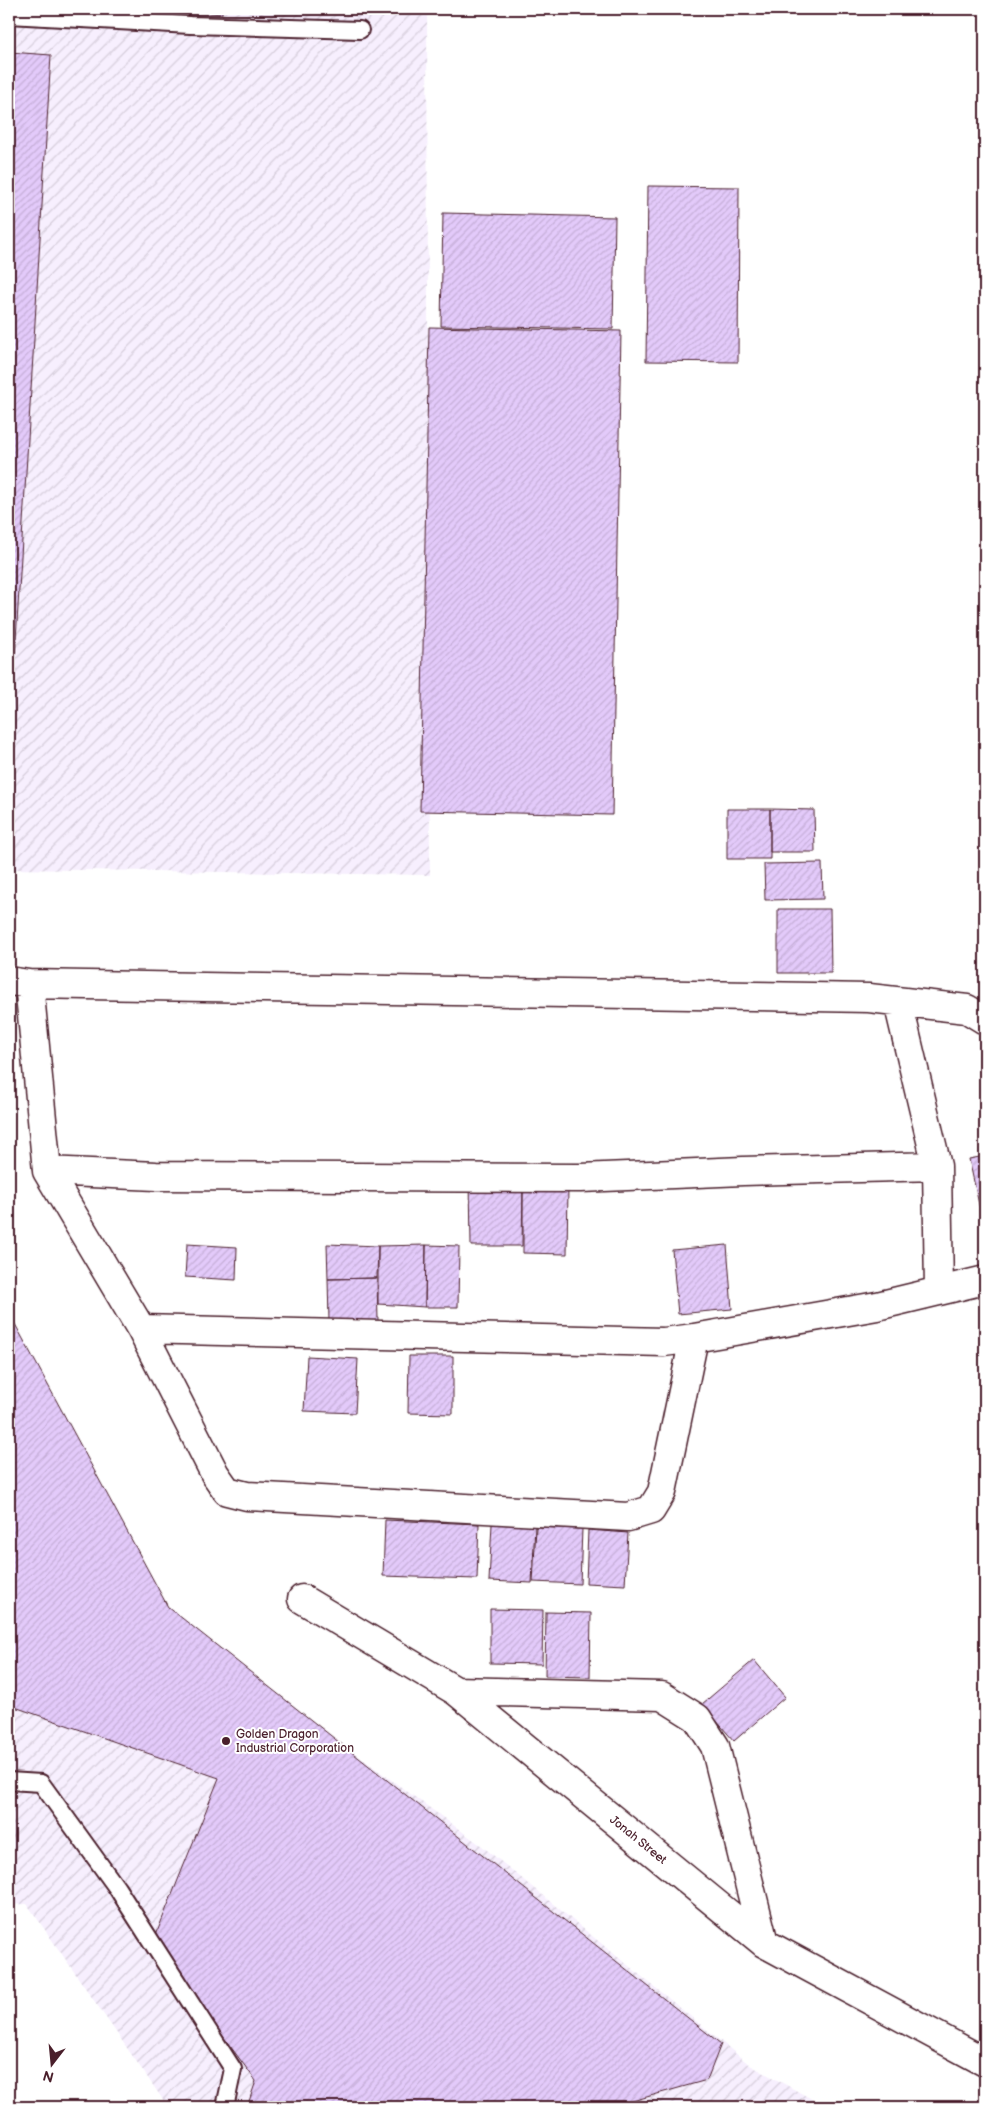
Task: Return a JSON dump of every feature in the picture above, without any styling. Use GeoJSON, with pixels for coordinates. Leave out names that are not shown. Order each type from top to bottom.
{"type":"FeatureCollection","features":[{"type":"Feature","properties":{"kind":"street"},"geometry":{"type":"LineString","coordinates":[[694,1338],[662,1492],[651,1510],[628,1517],[247,1496],[227,1491],[215,1474],[141,1329],[47,1170],[19,982],[869,998],[967,1009],[985,1020]]}},
{"type":"Feature","properties":{"kind":"street"},"geometry":{"type":"LineString","coordinates":[[898,1002],[937,1166],[939,1290]]}},
{"type":"Feature","properties":{"kind":"street"},"geometry":{"type":"LineString","coordinates":[[47,1170],[156,1176],[581,1178],[743,1171],[937,1166]]}},
{"type":"Feature","properties":{"kind":"street"},"geometry":{"type":"LineString","coordinates":[[141,1329],[664,1342],[877,1306],[985,1280]]}},
{"type":"Feature","properties":{"kind":"street","name":"Jonah Street"},"geometry":{"type":"LineString","coordinates":[[302,1599],[456,1691],[764,1942],[985,2062]]}},
{"type":"Feature","properties":{"kind":"street"},"geometry":{"type":"LineString","coordinates":[[456,1691],[662,1696],[698,1718],[716,1746],[764,1942]]}},
{"type":"Feature","properties":{"kind":"lane"},"geometry":{"type":"LineString","coordinates":[[9,15],[190,25],[360,30]]}},
{"type":"Feature","properties":{"kind":"lane"},"geometry":{"type":"LineString","coordinates":[[9,1781],[42,1783],[117,1888],[233,2069],[225,2107]]}},
{"type":"Feature","properties":{"kind":"shaded area"},"geometry":{"type":"Polygon","coordinates":[[[9,9],[427,9],[430,875],[9,869],[9,9]]]}},
{"type":"Feature","properties":{"kind":"shaded area","name":"Golden Dragon Industrial Corporation"},"geometry":{"type":"Polygon","coordinates":[[[9,1333],[165,1615],[482,1846],[750,2065],[826,2107],[168,2107],[27,1904],[9,1905],[9,1333]]]}},
{"type":"Feature","properties":{"kind":"building"},"geometry":{"type":"Polygon","coordinates":[[[163,9],[222,9],[222,14],[163,9]]]}},
{"type":"Feature","properties":{"kind":"building"},"geometry":{"type":"Polygon","coordinates":[[[9,52],[51,55],[9,757],[9,52]]]}},
{"type":"Feature","properties":{"kind":"building"},"geometry":{"type":"Polygon","coordinates":[[[648,186],[739,187],[738,362],[646,361],[648,186]]]}},
{"type":"Feature","properties":{"kind":"building"},"geometry":{"type":"Polygon","coordinates":[[[443,213],[615,217],[613,329],[441,326],[443,213]]]}},
{"type":"Feature","properties":{"kind":"building"},"geometry":{"type":"Polygon","coordinates":[[[429,327],[621,331],[612,815],[420,811],[429,327]]]}},
{"type":"Feature","properties":{"kind":"building"},"geometry":{"type":"Polygon","coordinates":[[[727,809],[770,809],[770,859],[727,859],[727,809]]]}},
{"type":"Feature","properties":{"kind":"building"},"geometry":{"type":"Polygon","coordinates":[[[770,809],[814,810],[815,852],[770,852],[770,809]]]}},
{"type":"Feature","properties":{"kind":"building"},"geometry":{"type":"Polygon","coordinates":[[[822,863],[823,899],[765,900],[764,864],[822,863]]]}},
{"type":"Feature","properties":{"kind":"building"},"geometry":{"type":"Polygon","coordinates":[[[778,909],[830,909],[831,973],[778,973],[778,909]]]}},
{"type":"Feature","properties":{"kind":"building"},"geometry":{"type":"Polygon","coordinates":[[[985,1156],[985,1232],[969,1159],[985,1156]]]}},
{"type":"Feature","properties":{"kind":"building"},"geometry":{"type":"Polygon","coordinates":[[[470,1180],[523,1186],[522,1246],[471,1246],[470,1180]]]}},
{"type":"Feature","properties":{"kind":"building"},"geometry":{"type":"Polygon","coordinates":[[[523,1186],[568,1187],[567,1254],[523,1253],[523,1186]]]}},
{"type":"Feature","properties":{"kind":"building"},"geometry":{"type":"Polygon","coordinates":[[[187,1244],[237,1247],[236,1280],[185,1277],[187,1244]]]}},
{"type":"Feature","properties":{"kind":"building"},"geometry":{"type":"Polygon","coordinates":[[[327,1244],[378,1246],[377,1278],[328,1279],[327,1244]]]}},
{"type":"Feature","properties":{"kind":"building"},"geometry":{"type":"Polygon","coordinates":[[[426,1245],[425,1307],[378,1304],[378,1246],[426,1245]]]}},
{"type":"Feature","properties":{"kind":"building"},"geometry":{"type":"Polygon","coordinates":[[[426,1245],[459,1246],[458,1307],[425,1307],[426,1245]]]}},
{"type":"Feature","properties":{"kind":"building"},"geometry":{"type":"Polygon","coordinates":[[[727,1245],[732,1309],[678,1314],[672,1250],[727,1245]]]}},
{"type":"Feature","properties":{"kind":"building"},"geometry":{"type":"Polygon","coordinates":[[[377,1278],[378,1321],[329,1321],[328,1279],[377,1278]]]}},
{"type":"Feature","properties":{"kind":"building","name":"Golden Dragon Industrial Corporation"},"geometry":{"type":"Polygon","coordinates":[[[9,1313],[168,1607],[721,2044],[707,2080],[611,2107],[247,2107],[256,2081],[153,1942],[219,1778],[9,1705],[9,1313]]]}},
{"type":"Feature","properties":{"kind":"building"},"geometry":{"type":"Polygon","coordinates":[[[307,1356],[358,1359],[355,1413],[304,1411],[307,1356]]]}},
{"type":"Feature","properties":{"kind":"building"},"geometry":{"type":"Polygon","coordinates":[[[409,1356],[453,1356],[453,1414],[408,1413],[409,1356]]]}},
{"type":"Feature","properties":{"kind":"building"},"geometry":{"type":"Polygon","coordinates":[[[385,1520],[479,1524],[477,1579],[383,1576],[385,1520]]]}},
{"type":"Feature","properties":{"kind":"building"},"geometry":{"type":"Polygon","coordinates":[[[492,1524],[535,1526],[532,1583],[489,1581],[492,1524]]]}},
{"type":"Feature","properties":{"kind":"building"},"geometry":{"type":"Polygon","coordinates":[[[536,1527],[582,1529],[580,1584],[533,1582],[536,1527]]]}},
{"type":"Feature","properties":{"kind":"building"},"geometry":{"type":"Polygon","coordinates":[[[588,1530],[628,1533],[625,1585],[586,1583],[588,1530]]]}},
{"type":"Feature","properties":{"kind":"building"},"geometry":{"type":"Polygon","coordinates":[[[490,1609],[543,1610],[542,1664],[490,1663],[490,1609]]]}},
{"type":"Feature","properties":{"kind":"building"},"geometry":{"type":"Polygon","coordinates":[[[546,1612],[591,1613],[590,1677],[545,1676],[546,1612]]]}},
{"type":"Feature","properties":{"kind":"building"},"geometry":{"type":"Polygon","coordinates":[[[754,1660],[785,1697],[734,1741],[702,1704],[754,1660]]]}},
{"type":"Feature","properties":{"kind":"place","name":"Golden Dragon Industrial Corporation"},"geometry":{"type":"Point","coordinates":[226,1741]}}]}
